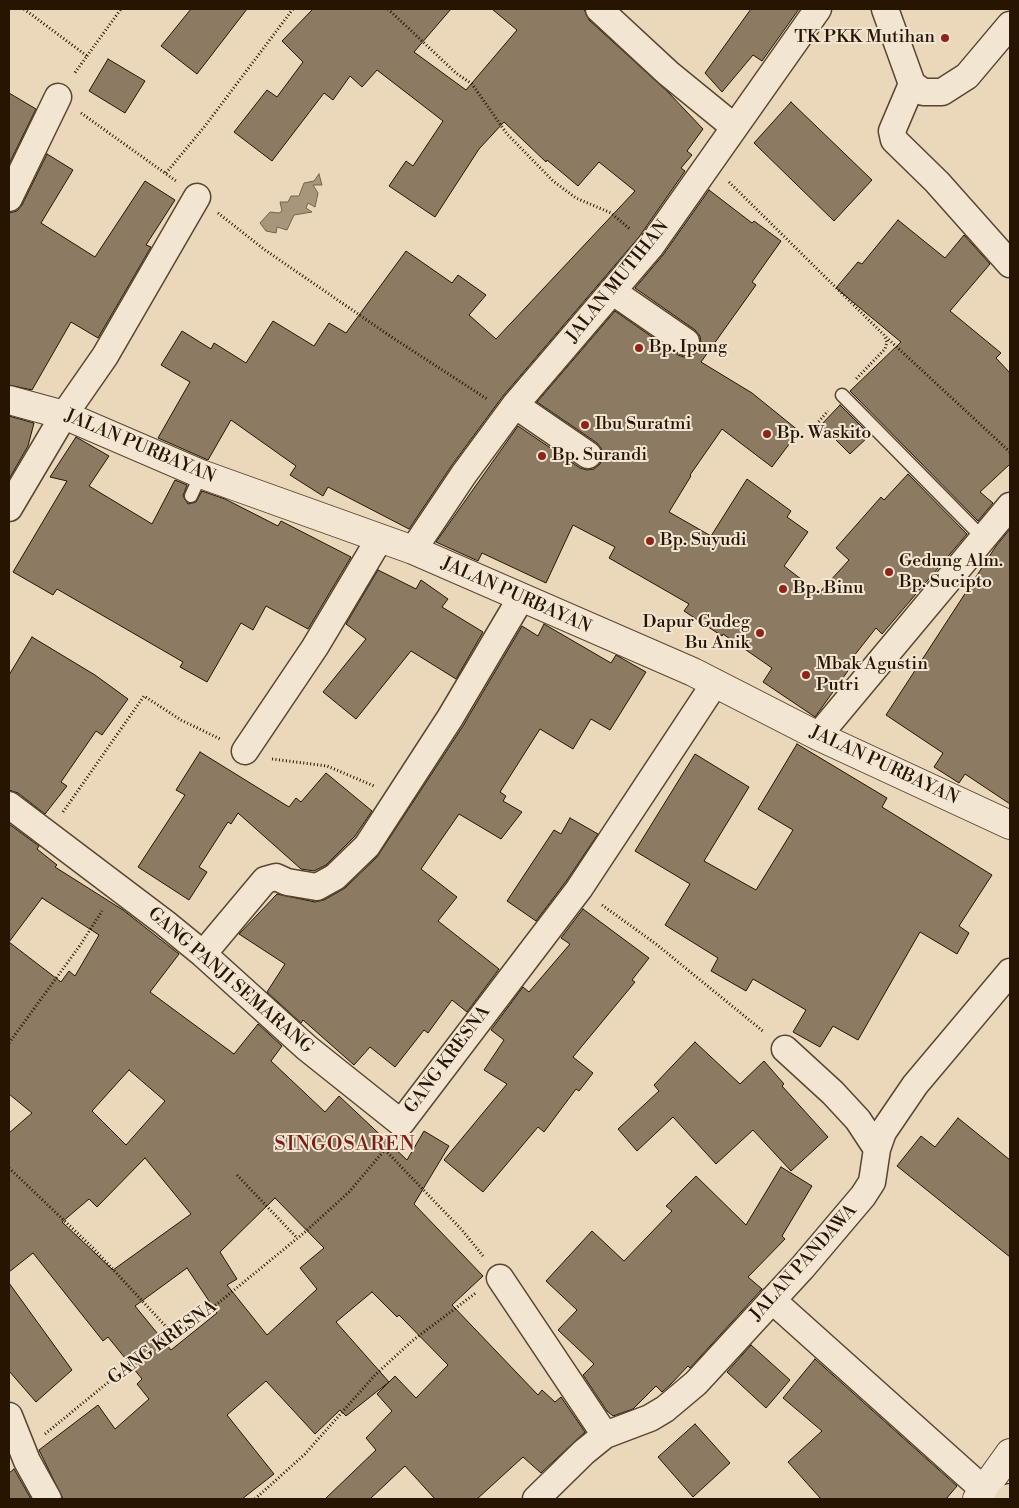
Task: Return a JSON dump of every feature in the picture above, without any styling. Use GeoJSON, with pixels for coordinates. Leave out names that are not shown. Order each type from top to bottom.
{"type":"FeatureCollection","features":[{"type":"Feature","properties":{"kind":"street"},"geometry":{"type":"LineString","coordinates":[[599,9],[668,73],[733,126]]}},
{"type":"Feature","properties":{"kind":"street","name":"JALAN MUTIHAN"},"geometry":{"type":"LineString","coordinates":[[413,550],[464,474],[512,409],[651,246],[733,126],[818,9]]}},
{"type":"Feature","properties":{"kind":"street"},"geometry":{"type":"LineString","coordinates":[[885,9],[912,84],[923,92],[942,92],[967,76],[1010,25]]}},
{"type":"Feature","properties":{"kind":"street"},"geometry":{"type":"LineString","coordinates":[[912,84],[892,130],[894,140],[937,182],[1010,264]]}},
{"type":"Feature","properties":{"kind":"street"},"geometry":{"type":"LineString","coordinates":[[9,198],[58,97]]}},
{"type":"Feature","properties":{"kind":"street"},"geometry":{"type":"LineString","coordinates":[[9,508],[64,415],[105,356],[197,197]]}},
{"type":"Feature","properties":{"kind":"street"},"geometry":{"type":"LineString","coordinates":[[612,291],[686,342]]}},
{"type":"Feature","properties":{"kind":"street","name":"JALAN PURBAYAN"},"geometry":{"type":"LineString","coordinates":[[9,400],[64,415],[196,485],[380,538],[413,550],[715,683],[818,736],[1010,825]]}},
{"type":"Feature","properties":{"kind":"street"},"geometry":{"type":"LineString","coordinates":[[512,409],[588,455]]}},
{"type":"Feature","properties":{"kind":"street"},"geometry":{"type":"LineString","coordinates":[[818,736],[1010,506]]}},
{"type":"Feature","properties":{"kind":"street"},"geometry":{"type":"LineString","coordinates":[[244,751],[315,647],[380,538]]}},
{"type":"Feature","properties":{"kind":"street"},"geometry":{"type":"LineString","coordinates":[[203,954],[265,880],[276,877],[287,882],[317,887],[335,877],[367,846],[450,718],[521,598]]}},
{"type":"Feature","properties":{"kind":"street","name":"GANG KRESNA"},"geometry":{"type":"LineString","coordinates":[[401,1123],[579,889],[715,683]]}},
{"type":"Feature","properties":{"kind":"street","name":"GANG PANJI SEMARANG"},"geometry":{"type":"LineString","coordinates":[[9,805],[203,954],[307,1048],[401,1123]]}},
{"type":"Feature","properties":{"kind":"street","name":"JALAN PANDAWA"},"geometry":{"type":"LineString","coordinates":[[536,1499],[604,1435],[650,1418],[665,1409],[696,1382],[772,1300],[863,1196],[872,1182],[877,1149],[883,1132],[915,1085],[1010,972]]}},
{"type":"Feature","properties":{"kind":"street"},"geometry":{"type":"LineString","coordinates":[[785,1049],[852,1113],[877,1149]]}},
{"type":"Feature","properties":{"kind":"street"},"geometry":{"type":"LineString","coordinates":[[500,1278],[604,1435]]}},
{"type":"Feature","properties":{"kind":"street"},"geometry":{"type":"LineString","coordinates":[[772,1300],[981,1495],[1010,1453]]}},
{"type":"Feature","properties":{"kind":"street"},"geometry":{"type":"LineString","coordinates":[[9,1416],[23,1451],[48,1499]]}},
{"type":"Feature","properties":{"kind":"lane"},"geometry":{"type":"LineString","coordinates":[[842,395],[983,538]]}},
{"type":"Feature","properties":{"kind":"path"},"geometry":{"type":"LineString","coordinates":[[24,9],[87,56]]}},
{"type":"Feature","properties":{"kind":"path"},"geometry":{"type":"LineString","coordinates":[[122,9],[58,97],[166,173],[265,250],[393,338],[512,409]]}},
{"type":"Feature","properties":{"kind":"path"},"geometry":{"type":"LineString","coordinates":[[166,173],[205,126],[293,9]]}},
{"type":"Feature","properties":{"kind":"path"},"geometry":{"type":"LineString","coordinates":[[388,9],[456,73],[472,84],[508,134],[554,181],[576,198],[611,213],[651,246]]}},
{"type":"Feature","properties":{"kind":"path"},"geometry":{"type":"LineString","coordinates":[[709,162],[884,335],[1010,452]]}},
{"type":"Feature","properties":{"kind":"path"},"geometry":{"type":"LineString","coordinates":[[814,428],[885,349],[887,342],[884,335]]}},
{"type":"Feature","properties":{"kind":"path"},"geometry":{"type":"LineString","coordinates":[[47,835],[144,696],[181,720],[244,751],[278,760],[328,766],[399,797]]}},
{"type":"Feature","properties":{"kind":"path"},"geometry":{"type":"LineString","coordinates":[[9,1043],[81,944],[116,886]]}},
{"type":"Feature","properties":{"kind":"path"},"geometry":{"type":"LineString","coordinates":[[579,889],[656,944],[785,1049]]}},
{"type":"Feature","properties":{"kind":"path","name":"GANG KRESNA"},"geometry":{"type":"LineString","coordinates":[[23,1451],[128,1366],[172,1333],[217,1304],[297,1238],[349,1192],[385,1150],[401,1123]]}},
{"type":"Feature","properties":{"kind":"path"},"geometry":{"type":"LineString","coordinates":[[255,1499],[305,1454],[374,1375],[405,1346],[452,1309],[500,1278],[462,1230],[385,1150]]}},
{"type":"Feature","properties":{"kind":"path"},"geometry":{"type":"LineString","coordinates":[[9,1168],[94,1248],[172,1333]]}},
{"type":"Feature","properties":{"kind":"path"},"geometry":{"type":"LineString","coordinates":[[237,1175],[297,1238]]}},
{"type":"Feature","properties":{"kind":"shaded area"},"geometry":{"type":"Polygon","coordinates":[[[319,174],[322,185],[313,185],[318,193],[315,207],[308,203],[306,208],[312,212],[294,215],[287,230],[277,227],[276,233],[266,231],[260,223],[270,212],[279,213],[282,211],[280,202],[288,202],[291,196],[299,196],[304,183],[314,181],[319,174]]]}},
{"type":"Feature","properties":{"kind":"building"},"geometry":{"type":"Polygon","coordinates":[[[191,9],[247,9],[197,74],[161,46],[191,9]]]}},
{"type":"Feature","properties":{"kind":"building"},"geometry":{"type":"Polygon","coordinates":[[[313,9],[451,9],[414,52],[466,90],[517,30],[492,9],[584,9],[589,20],[668,92],[703,129],[687,151],[692,155],[681,168],[685,171],[639,237],[503,396],[452,465],[409,529],[328,487],[323,496],[290,475],[296,466],[231,420],[208,460],[158,438],[190,382],[161,365],[182,331],[211,349],[214,343],[246,363],[273,321],[314,346],[329,323],[346,333],[406,251],[452,283],[458,275],[486,295],[469,315],[496,339],[635,191],[599,162],[578,186],[547,160],[546,162],[504,122],[479,149],[435,217],[389,186],[406,161],[413,166],[443,121],[377,70],[362,87],[350,76],[333,100],[324,93],[272,161],[234,132],[267,90],[277,97],[303,62],[282,41],[313,9]]]}},
{"type":"Feature","properties":{"kind":"building"},"geometry":{"type":"Polygon","coordinates":[[[751,9],[799,9],[762,61],[753,55],[722,92],[705,73],[751,9]]]}},
{"type":"Feature","properties":{"kind":"building"},"geometry":{"type":"Polygon","coordinates":[[[108,59],[145,81],[125,113],[89,91],[108,59]]]}},
{"type":"Feature","properties":{"kind":"building"},"geometry":{"type":"Polygon","coordinates":[[[9,93],[36,109],[9,164],[9,93]]]}},
{"type":"Feature","properties":{"kind":"building"},"geometry":{"type":"Polygon","coordinates":[[[791,102],[872,180],[834,221],[754,143],[791,102]]]}},
{"type":"Feature","properties":{"kind":"building"},"geometry":{"type":"Polygon","coordinates":[[[47,154],[73,170],[41,223],[95,257],[145,181],[175,200],[146,245],[151,247],[98,338],[71,322],[32,390],[9,385],[9,213],[17,211],[22,205],[47,154]]]}},
{"type":"Feature","properties":{"kind":"building"},"geometry":{"type":"Polygon","coordinates":[[[709,190],[752,223],[754,221],[781,241],[752,282],[756,285],[701,362],[752,393],[799,431],[772,467],[722,429],[690,475],[669,512],[711,536],[747,479],[791,511],[787,517],[808,532],[784,566],[819,593],[849,560],[836,548],[881,497],[884,500],[908,474],[967,534],[882,634],[876,628],[846,666],[850,668],[815,717],[763,682],[772,668],[723,634],[722,636],[684,611],[689,604],[609,558],[615,547],[573,525],[546,583],[482,553],[478,561],[436,542],[518,426],[580,468],[594,469],[600,464],[603,456],[601,448],[597,443],[537,402],[615,311],[678,355],[684,357],[692,356],[698,351],[701,343],[700,336],[695,330],[635,288],[663,255],[709,190]]]}},
{"type":"Feature","properties":{"kind":"building"},"geometry":{"type":"Polygon","coordinates":[[[898,220],[945,258],[964,235],[990,264],[950,311],[1001,353],[996,358],[1010,373],[1010,464],[980,492],[993,503],[978,521],[850,391],[901,342],[836,288],[858,262],[862,264],[898,220]]]}},
{"type":"Feature","properties":{"kind":"building"},"geometry":{"type":"Polygon","coordinates":[[[840,405],[870,435],[850,454],[821,425],[840,405]]]}},
{"type":"Feature","properties":{"kind":"building"},"geometry":{"type":"Polygon","coordinates":[[[9,416],[34,423],[28,446],[9,479],[9,416]]]}},
{"type":"Feature","properties":{"kind":"building"},"geometry":{"type":"Polygon","coordinates":[[[76,437],[109,456],[89,486],[152,524],[175,480],[187,485],[183,496],[188,504],[196,502],[202,491],[225,499],[278,526],[281,521],[351,557],[308,629],[266,606],[253,630],[241,623],[207,682],[180,667],[183,662],[57,589],[53,595],[13,572],[67,481],[50,477],[76,437]]]}},
{"type":"Feature","properties":{"kind":"building"},"geometry":{"type":"Polygon","coordinates":[[[1010,529],[1010,804],[965,774],[959,783],[934,767],[943,753],[886,715],[996,546],[1010,529]]]}},
{"type":"Feature","properties":{"kind":"building"},"geometry":{"type":"Polygon","coordinates":[[[378,570],[416,589],[421,580],[448,599],[442,607],[483,632],[456,679],[411,651],[356,719],[323,692],[366,639],[346,624],[378,570]]]}},
{"type":"Feature","properties":{"kind":"building"},"geometry":{"type":"Polygon","coordinates":[[[544,624],[611,663],[616,655],[646,672],[610,730],[591,719],[573,749],[540,729],[500,792],[506,796],[503,801],[522,812],[501,839],[459,814],[421,869],[457,897],[438,921],[499,969],[467,1012],[452,1000],[428,1033],[424,1030],[395,1067],[370,1047],[354,1065],[303,1020],[301,1023],[267,992],[285,964],[239,934],[277,894],[315,902],[324,900],[345,888],[377,857],[463,726],[522,626],[538,636],[544,624]]]}},
{"type":"Feature","properties":{"kind":"building"},"geometry":{"type":"Polygon","coordinates":[[[32,637],[95,675],[128,699],[102,735],[96,731],[61,782],[67,786],[45,814],[18,793],[9,790],[9,675],[32,637]]]}},
{"type":"Feature","properties":{"kind":"building"},"geometry":{"type":"Polygon","coordinates":[[[797,744],[887,798],[882,807],[992,875],[959,926],[969,933],[957,954],[920,932],[858,1040],[833,1026],[820,1047],[793,1032],[806,1010],[753,979],[746,991],[711,971],[718,958],[665,925],[690,884],[635,851],[695,754],[749,787],[704,861],[756,890],[793,830],[758,809],[797,744]]]}},
{"type":"Feature","properties":{"kind":"building"},"geometry":{"type":"Polygon","coordinates":[[[200,752],[289,807],[296,798],[301,802],[326,773],[372,811],[355,836],[326,865],[314,871],[301,869],[238,813],[231,824],[228,822],[199,867],[207,872],[189,900],[138,867],[185,795],[176,790],[200,752]]]}},
{"type":"Feature","properties":{"kind":"building"},"geometry":{"type":"Polygon","coordinates":[[[570,818],[598,834],[536,921],[507,901],[554,830],[561,834],[570,818]]]}},
{"type":"Feature","properties":{"kind":"building"},"geometry":{"type":"Polygon","coordinates":[[[9,824],[39,846],[37,849],[57,865],[55,867],[123,910],[179,954],[150,992],[234,1054],[258,1024],[282,1046],[271,1061],[325,1112],[339,1096],[407,1160],[424,1131],[449,1146],[414,1204],[483,1276],[452,1305],[538,1395],[542,1390],[555,1402],[561,1397],[585,1432],[541,1473],[523,1457],[477,1499],[435,1499],[405,1466],[370,1499],[325,1499],[376,1450],[366,1438],[392,1411],[377,1394],[389,1382],[346,1416],[340,1410],[315,1434],[266,1381],[227,1415],[274,1474],[242,1499],[63,1499],[39,1450],[98,1405],[115,1429],[149,1399],[137,1384],[142,1379],[108,1337],[103,1341],[33,1253],[9,1272],[9,1133],[32,1113],[9,1094],[9,824]],[[42,898],[9,942],[61,982],[69,971],[75,976],[99,935],[42,898]],[[129,1070],[92,1111],[126,1145],[165,1101],[129,1070]],[[145,1158],[97,1207],[89,1199],[62,1222],[113,1270],[191,1214],[145,1158]],[[275,1198],[220,1252],[237,1279],[227,1285],[267,1335],[317,1289],[300,1268],[324,1248],[275,1198]],[[187,1268],[135,1306],[171,1350],[217,1313],[187,1268]],[[372,1292],[336,1322],[389,1382],[395,1376],[416,1398],[448,1365],[399,1315],[397,1317],[372,1292]]]}},
{"type":"Feature","properties":{"kind":"building"},"geometry":{"type":"Polygon","coordinates":[[[583,909],[649,958],[632,980],[635,982],[573,1057],[593,1073],[579,1091],[576,1089],[544,1132],[538,1127],[483,1192],[444,1160],[507,1084],[484,1070],[504,1040],[491,1030],[523,987],[529,992],[570,944],[561,938],[583,909]]]}},
{"type":"Feature","properties":{"kind":"building"},"geometry":{"type":"Polygon","coordinates":[[[695,1042],[740,1084],[764,1061],[784,1084],[782,1086],[828,1137],[791,1171],[753,1130],[716,1164],[673,1117],[637,1151],[618,1129],[659,1091],[654,1085],[695,1042]]]}},
{"type":"Feature","properties":{"kind":"building"},"geometry":{"type":"Polygon","coordinates":[[[958,1118],[1010,1160],[1010,1257],[897,1166],[921,1136],[935,1147],[958,1118]]]}},
{"type":"Feature","properties":{"kind":"building"},"geometry":{"type":"Polygon","coordinates":[[[781,1167],[812,1186],[782,1236],[785,1239],[748,1277],[762,1289],[690,1368],[688,1366],[662,1392],[656,1386],[633,1409],[613,1416],[607,1411],[583,1375],[594,1364],[558,1330],[577,1310],[546,1281],[592,1231],[624,1261],[672,1211],[666,1206],[696,1176],[746,1225],[781,1167]]]}},
{"type":"Feature","properties":{"kind":"building"},"geometry":{"type":"Polygon","coordinates":[[[9,1283],[72,1370],[36,1402],[9,1371],[9,1283]]]}},
{"type":"Feature","properties":{"kind":"building"},"geometry":{"type":"Polygon","coordinates":[[[751,1345],[790,1380],[766,1408],[727,1372],[751,1345]]]}},
{"type":"Feature","properties":{"kind":"building"},"geometry":{"type":"Polygon","coordinates":[[[815,1359],[957,1486],[946,1499],[821,1499],[788,1462],[822,1431],[783,1398],[815,1359]]]}},
{"type":"Feature","properties":{"kind":"building"},"geometry":{"type":"Polygon","coordinates":[[[695,1424],[730,1463],[693,1497],[658,1457],[695,1424]]]}},
{"type":"Feature","properties":{"kind":"building"},"geometry":{"type":"Polygon","coordinates":[[[14,1469],[31,1499],[9,1499],[9,1473],[14,1469]]]}},
{"type":"Feature","properties":{"kind":"place","name":"TK PKK Mutihan"},"geometry":{"type":"Point","coordinates":[945,38]}},
{"type":"Feature","properties":{"kind":"place","name":"Bp. Ipung"},"geometry":{"type":"Point","coordinates":[639,348]}},
{"type":"Feature","properties":{"kind":"place","name":"Ibu Suratmi"},"geometry":{"type":"Point","coordinates":[585,425]}},
{"type":"Feature","properties":{"kind":"place","name":"Bp. Waskito"},"geometry":{"type":"Point","coordinates":[767,434]}},
{"type":"Feature","properties":{"kind":"place","name":"Bp. Surandi"},"geometry":{"type":"Point","coordinates":[542,456]}},
{"type":"Feature","properties":{"kind":"place","name":"Bp. Suyudi"},"geometry":{"type":"Point","coordinates":[650,541]}},
{"type":"Feature","properties":{"kind":"place","name":"Gedung Alm. Bp. Sucipto"},"geometry":{"type":"Point","coordinates":[889,572]}},
{"type":"Feature","properties":{"kind":"place","name":"Bp. Binu"},"geometry":{"type":"Point","coordinates":[783,589]}},
{"type":"Feature","properties":{"kind":"place","name":"Dapur Gudeg Bu Anik"},"geometry":{"type":"Point","coordinates":[760,633]}},
{"type":"Feature","properties":{"kind":"place","name":"Mbak Agustin Putri"},"geometry":{"type":"Point","coordinates":[806,675]}},
{"type":"Feature","properties":{"kind":"district","name":"SINGOSAREN"},"geometry":{"type":"Point","coordinates":[345,1145]}}]}
